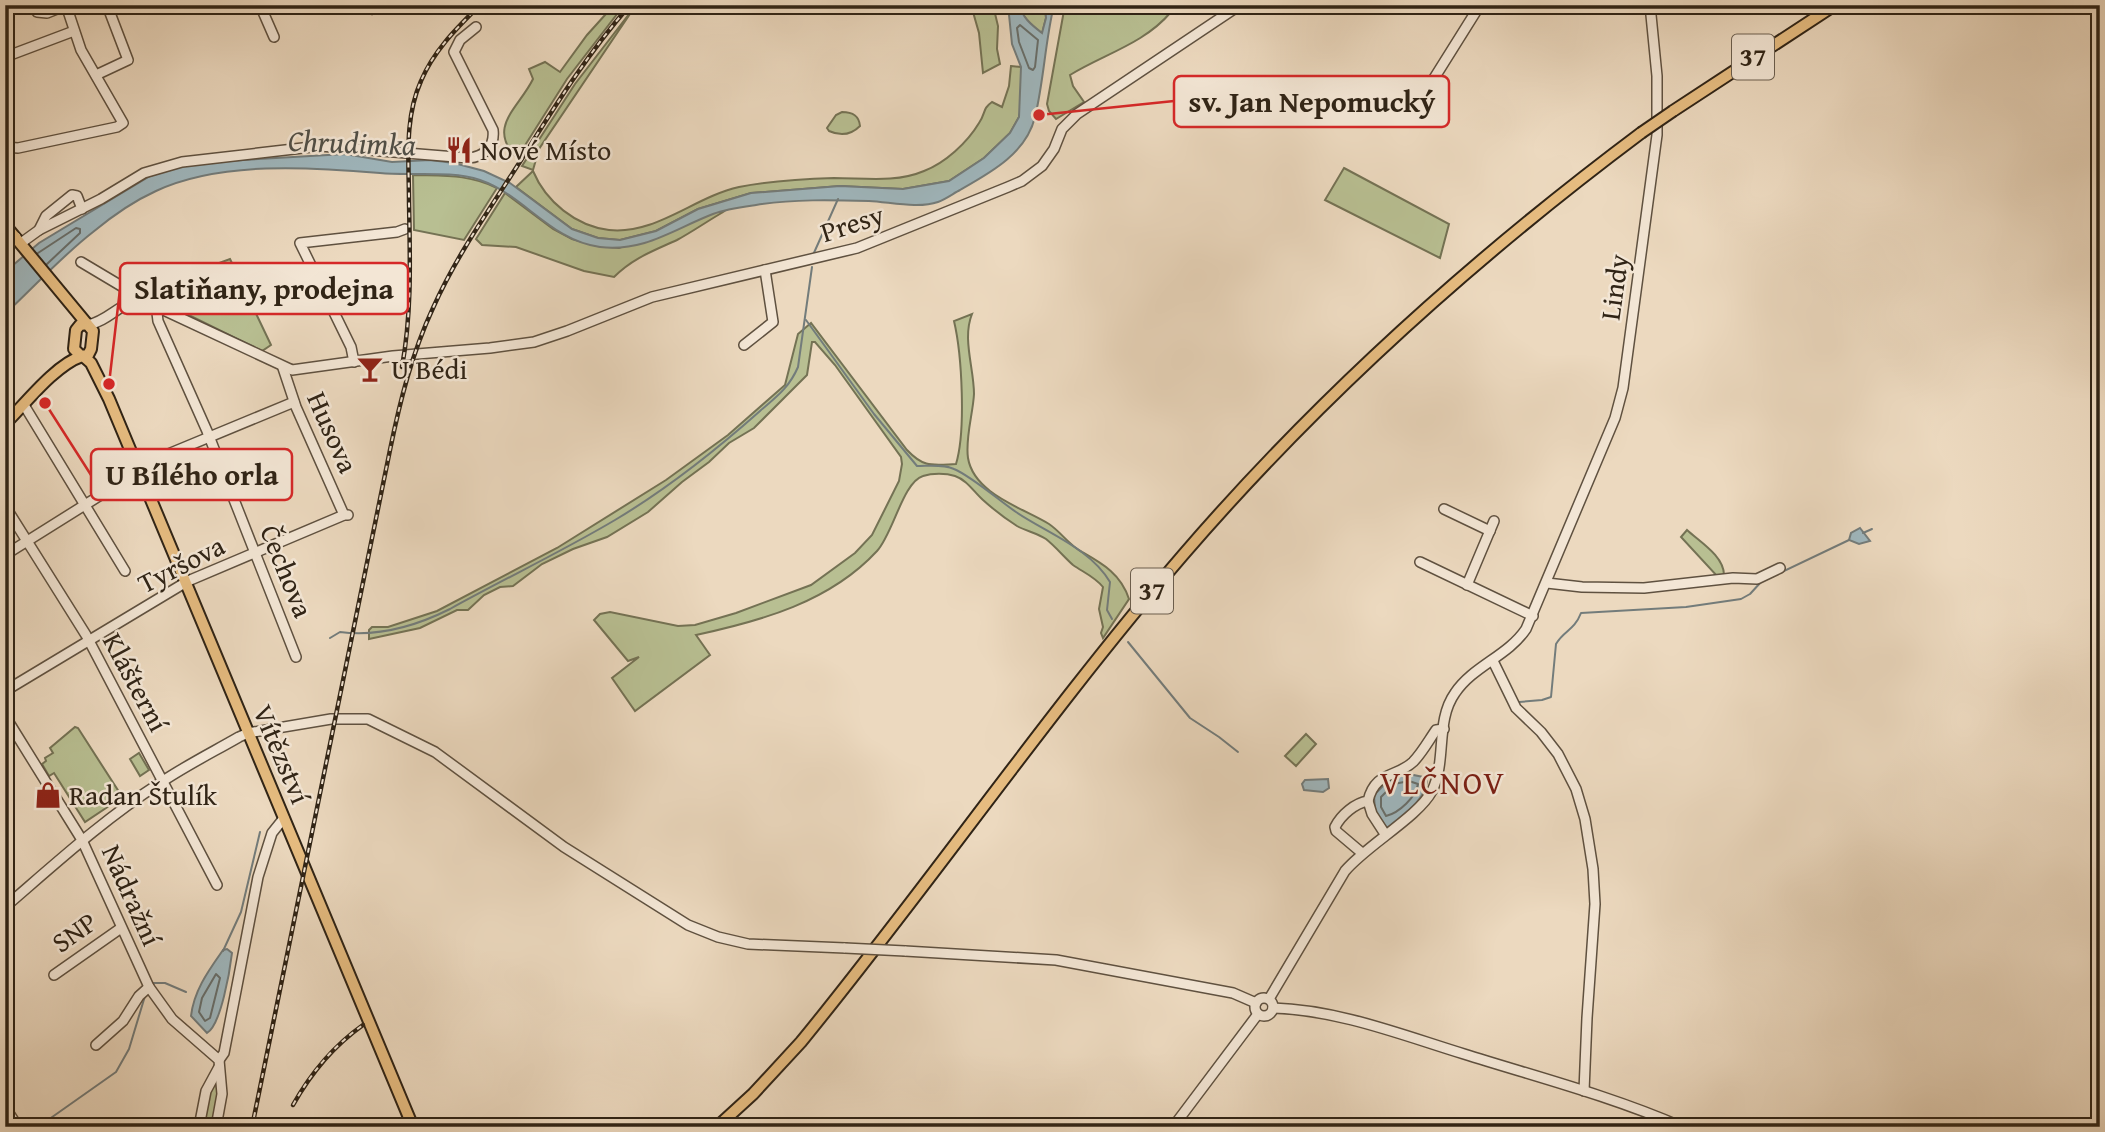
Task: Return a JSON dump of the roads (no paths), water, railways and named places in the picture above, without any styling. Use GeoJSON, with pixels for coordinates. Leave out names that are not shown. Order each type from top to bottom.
{"type":"FeatureCollection","features":[{"type":"Feature","properties":{"kind":"main road","name":"37"},"geometry":{"type":"LineString","coordinates":[[717,1127],[760,1088],[801,1042],[1127,621],[1251,479],[1348,379],[1430,303],[1554,199],[1641,133],[1835,5]]}},
{"type":"Feature","properties":{"kind":"main road"},"geometry":{"type":"LineString","coordinates":[[5,225],[60,293],[82,330],[72,352],[49,380]]}},
{"type":"Feature","properties":{"kind":"main road","name":"Vítězství"},"geometry":{"type":"LineString","coordinates":[[108,399],[92,342],[93,330],[82,330],[76,353],[91,363],[108,399],[413,1127]]}},
{"type":"Feature","properties":{"kind":"main road"},"geometry":{"type":"LineString","coordinates":[[5,424],[49,380],[74,360],[89,354],[92,342]]}},
{"type":"Feature","properties":{"kind":"street"},"geometry":{"type":"LineString","coordinates":[[5,147],[18,148],[122,125],[122,118],[74,31],[66,5],[42,13],[37,12],[33,5]]}},
{"type":"Feature","properties":{"kind":"street"},"geometry":{"type":"LineString","coordinates":[[96,75],[128,60],[107,5]]}},
{"type":"Feature","properties":{"kind":"street"},"geometry":{"type":"LineString","coordinates":[[260,5],[274,37]]}},
{"type":"Feature","properties":{"kind":"street","name":"Presy"},"geometry":{"type":"LineString","coordinates":[[282,368],[299,370],[534,341],[567,331],[652,297],[857,248],[1022,181],[1049,158],[1062,130],[1077,114],[1240,5]]}},
{"type":"Feature","properties":{"kind":"street"},"geometry":{"type":"LineString","coordinates":[[1433,80],[1480,5]]}},
{"type":"Feature","properties":{"kind":"street","name":"Lindy"},"geometry":{"type":"LineString","coordinates":[[1271,1003],[1336,884],[1362,853],[1422,804],[1432,790],[1448,707],[1455,693],[1466,681],[1516,643],[1533,616],[1615,418],[1623,388],[1655,154],[1657,76],[1650,5]]}},
{"type":"Feature","properties":{"kind":"street"},"geometry":{"type":"LineString","coordinates":[[5,244],[20,242],[154,168],[218,156],[320,146],[471,158],[486,151],[493,141],[493,130],[454,52],[460,40],[476,27]]}},
{"type":"Feature","properties":{"kind":"street"},"geometry":{"type":"LineString","coordinates":[[5,57],[74,31]]}},
{"type":"Feature","properties":{"kind":"street"},"geometry":{"type":"LineString","coordinates":[[39,230],[46,216],[71,196],[77,196],[82,209]]}},
{"type":"Feature","properties":{"kind":"street"},"geometry":{"type":"LineString","coordinates":[[354,362],[351,347],[300,243],[405,229]]}},
{"type":"Feature","properties":{"kind":"street"},"geometry":{"type":"LineString","coordinates":[[80,262],[138,298],[282,368]]}},
{"type":"Feature","properties":{"kind":"street"},"geometry":{"type":"LineString","coordinates":[[744,345],[773,322],[765,270]]}},
{"type":"Feature","properties":{"kind":"street"},"geometry":{"type":"LineString","coordinates":[[82,330],[99,323],[138,298],[145,289],[170,278]]}},
{"type":"Feature","properties":{"kind":"street","name":"Čechova"},"geometry":{"type":"LineString","coordinates":[[159,308],[158,321],[209,437],[296,657]]}},
{"type":"Feature","properties":{"kind":"street"},"geometry":{"type":"LineString","coordinates":[[92,342],[99,328],[116,312]]}},
{"type":"Feature","properties":{"kind":"street","name":"Husova"},"geometry":{"type":"LineString","coordinates":[[282,368],[294,402],[346,515]]}},
{"type":"Feature","properties":{"kind":"street"},"geometry":{"type":"LineString","coordinates":[[5,555],[138,469],[294,402]]}},
{"type":"Feature","properties":{"kind":"street"},"geometry":{"type":"LineString","coordinates":[[23,405],[32,415],[125,571]]}},
{"type":"Feature","properties":{"kind":"street","name":"Klášterní"},"geometry":{"type":"LineString","coordinates":[[5,506],[89,642],[217,885]]}},
{"type":"Feature","properties":{"kind":"street"},"geometry":{"type":"LineString","coordinates":[[1444,509],[1490,531]]}},
{"type":"Feature","properties":{"kind":"street","name":"Tyršova"},"geometry":{"type":"LineString","coordinates":[[5,691],[186,583],[346,515]]}},
{"type":"Feature","properties":{"kind":"street"},"geometry":{"type":"LineString","coordinates":[[1467,585],[1494,521]]}},
{"type":"Feature","properties":{"kind":"street"},"geometry":{"type":"LineString","coordinates":[[1420,562],[1533,616]]}},
{"type":"Feature","properties":{"kind":"street"},"geometry":{"type":"LineString","coordinates":[[1547,583],[1593,588],[1644,589],[1733,578],[1754,579],[1780,568]]}},
{"type":"Feature","properties":{"kind":"street"},"geometry":{"type":"LineString","coordinates":[[1493,661],[1514,704],[1555,748],[1580,798],[1587,826],[1595,904],[1584,1091]]}},
{"type":"Feature","properties":{"kind":"street","name":"Nádražní"},"geometry":{"type":"LineString","coordinates":[[5,716],[82,841],[149,987],[172,1019],[219,1064]]}},
{"type":"Feature","properties":{"kind":"street"},"geometry":{"type":"LineString","coordinates":[[5,907],[82,841],[162,781],[248,733],[316,722],[364,718],[427,747],[565,848],[670,915],[697,929],[748,944],[1056,960],[1233,993],[1256,1003]]}},
{"type":"Feature","properties":{"kind":"street"},"geometry":{"type":"LineString","coordinates":[[1362,853],[1336,831],[1338,820],[1354,807],[1368,801],[1385,775],[1409,766],[1437,730],[1444,729]]}},
{"type":"Feature","properties":{"kind":"street"},"geometry":{"type":"LineString","coordinates":[[1368,801],[1370,811],[1385,834]]}},
{"type":"Feature","properties":{"kind":"street"},"geometry":{"type":"LineString","coordinates":[[199,1127],[206,1091],[224,1053],[262,864],[273,830],[284,818]]}},
{"type":"Feature","properties":{"kind":"street","name":"SNP"},"geometry":{"type":"LineString","coordinates":[[54,975],[121,928]]}},
{"type":"Feature","properties":{"kind":"street","name":"Nádražní"},"geometry":{"type":"LineString","coordinates":[[96,1045],[122,1021],[139,996],[149,987]]}},
{"type":"Feature","properties":{"kind":"street"},"geometry":{"type":"LineString","coordinates":[[1271,1003],[1267,1016],[1258,1014],[1255,1009],[1256,1003],[1262,998],[1271,1003],[1364,1024],[1635,1107],[1682,1127]]}},
{"type":"Feature","properties":{"kind":"street"},"geometry":{"type":"LineString","coordinates":[[1173,1127],[1258,1014]]}},
{"type":"Feature","properties":{"kind":"street"},"geometry":{"type":"LineString","coordinates":[[216,1127],[222,1094],[219,1064]]}},
{"type":"Feature","properties":{"kind":"street"},"geometry":{"type":"LineString","coordinates":[[5,1107],[18,1127]]}},
{"type":"Feature","properties":{"kind":"water"},"geometry":{"type":"Polygon","coordinates":[[[1008,5],[1020,5],[1025,17],[1042,33],[1046,18],[1045,5],[1054,5],[1035,117],[1024,142],[1005,161],[983,177],[938,202],[913,205],[841,200],[798,201],[734,208],[718,212],[645,243],[616,248],[583,243],[567,236],[496,187],[469,177],[296,168],[237,171],[181,181],[131,204],[59,261],[5,314],[5,272],[39,243],[150,176],[177,167],[225,161],[345,154],[392,162],[430,160],[454,163],[484,171],[510,183],[572,229],[598,238],[620,240],[656,231],[698,209],[751,193],[840,186],[903,189],[949,181],[984,158],[1010,133],[1019,117],[1021,67],[1012,44],[1008,5]]]}},
{"type":"Feature","properties":{"kind":"water"},"geometry":{"type":"Polygon","coordinates":[[[1860,528],[1870,541],[1859,544],[1849,540],[1851,533],[1860,528]]]}},
{"type":"Feature","properties":{"kind":"water"},"geometry":{"type":"Polygon","coordinates":[[[1409,774],[1427,780],[1422,795],[1412,807],[1385,827],[1375,810],[1374,795],[1392,777],[1409,774]]]}},
{"type":"Feature","properties":{"kind":"water"},"geometry":{"type":"Polygon","coordinates":[[[1328,779],[1329,788],[1323,792],[1304,790],[1302,784],[1305,780],[1328,779]]]}},
{"type":"Feature","properties":{"kind":"water"},"geometry":{"type":"Polygon","coordinates":[[[227,949],[232,953],[224,996],[217,1020],[207,1033],[191,1016],[193,1007],[208,973],[223,950],[227,949]]]}},
{"type":"Feature","properties":{"kind":"waterway"},"geometry":{"type":"LineString","coordinates":[[813,255],[838,199]]}},
{"type":"Feature","properties":{"kind":"waterway"},"geometry":{"type":"LineString","coordinates":[[330,638],[340,632],[368,633],[396,629],[450,609],[595,532],[690,469],[777,396],[794,374],[798,367],[812,267]]}},
{"type":"Feature","properties":{"kind":"waterway"},"geometry":{"type":"LineString","coordinates":[[806,320],[874,414],[917,466],[945,466],[961,472],[1016,512],[1080,550],[1091,560],[1110,582],[1107,610],[1112,619]]}},
{"type":"Feature","properties":{"kind":"waterway"},"geometry":{"type":"LineString","coordinates":[[1863,533],[1872,529]]}},
{"type":"Feature","properties":{"kind":"waterway"},"geometry":{"type":"LineString","coordinates":[[1519,702],[1551,697],[1556,644],[1581,613],[1686,607],[1741,599],[1761,582],[1849,540]]}},
{"type":"Feature","properties":{"kind":"waterway"},"geometry":{"type":"LineString","coordinates":[[1128,642],[1190,718],[1238,752]]}},
{"type":"Feature","properties":{"kind":"waterway"},"geometry":{"type":"LineString","coordinates":[[223,951],[241,912],[260,832]]}},
{"type":"Feature","properties":{"kind":"waterway"},"geometry":{"type":"LineString","coordinates":[[152,983],[165,983],[186,992]]}},
{"type":"Feature","properties":{"kind":"waterway"},"geometry":{"type":"LineString","coordinates":[[38,1127],[116,1072],[129,1049],[145,996]]}},
{"type":"Feature","properties":{"kind":"railway"},"geometry":{"type":"LineString","coordinates":[[372,13],[388,5]]}},
{"type":"Feature","properties":{"kind":"railway"},"geometry":{"type":"LineString","coordinates":[[402,367],[409,305],[408,156],[412,110],[421,81],[432,59],[480,5]]}},
{"type":"Feature","properties":{"kind":"railway"},"geometry":{"type":"LineString","coordinates":[[252,1127],[390,450],[413,360],[442,288],[464,249],[574,79],[630,5]]}},
{"type":"Feature","properties":{"kind":"railway"},"geometry":{"type":"LineString","coordinates":[[293,1105],[323,1061],[363,1025]]}},
{"type":"Feature","properties":{"kind":"railway"},"geometry":{"type":"LineString","coordinates":[[280,1127],[284,1120]]}},
{"type":"Feature","properties":{"kind":"place","name":"sv. Jan Nepomucký"},"geometry":{"type":"Point","coordinates":[1039,115]}},
{"type":"Feature","properties":{"kind":"place","name":"Nové Místo"},"geometry":{"type":"Point","coordinates":[459,150]}},
{"type":"Feature","properties":{"kind":"place","name":"U Bédi"},"geometry":{"type":"Point","coordinates":[370,369]}},
{"type":"Feature","properties":{"kind":"place","name":"Slatiňany, prodejna"},"geometry":{"type":"Point","coordinates":[109,384]}},
{"type":"Feature","properties":{"kind":"place","name":"U Bílého orla"},"geometry":{"type":"Point","coordinates":[45,403]}},
{"type":"Feature","properties":{"kind":"place","name":"Radan Štulík"},"geometry":{"type":"Point","coordinates":[48,795]}},
{"type":"Feature","properties":{"kind":"district","name":"VLČNOV"},"geometry":{"type":"Point","coordinates":[1443,783]}},
{"type":"Feature","properties":{"kind":"water label","name":"Chrudimka"},"geometry":{"type":"Point","coordinates":[352,143]}}]}
